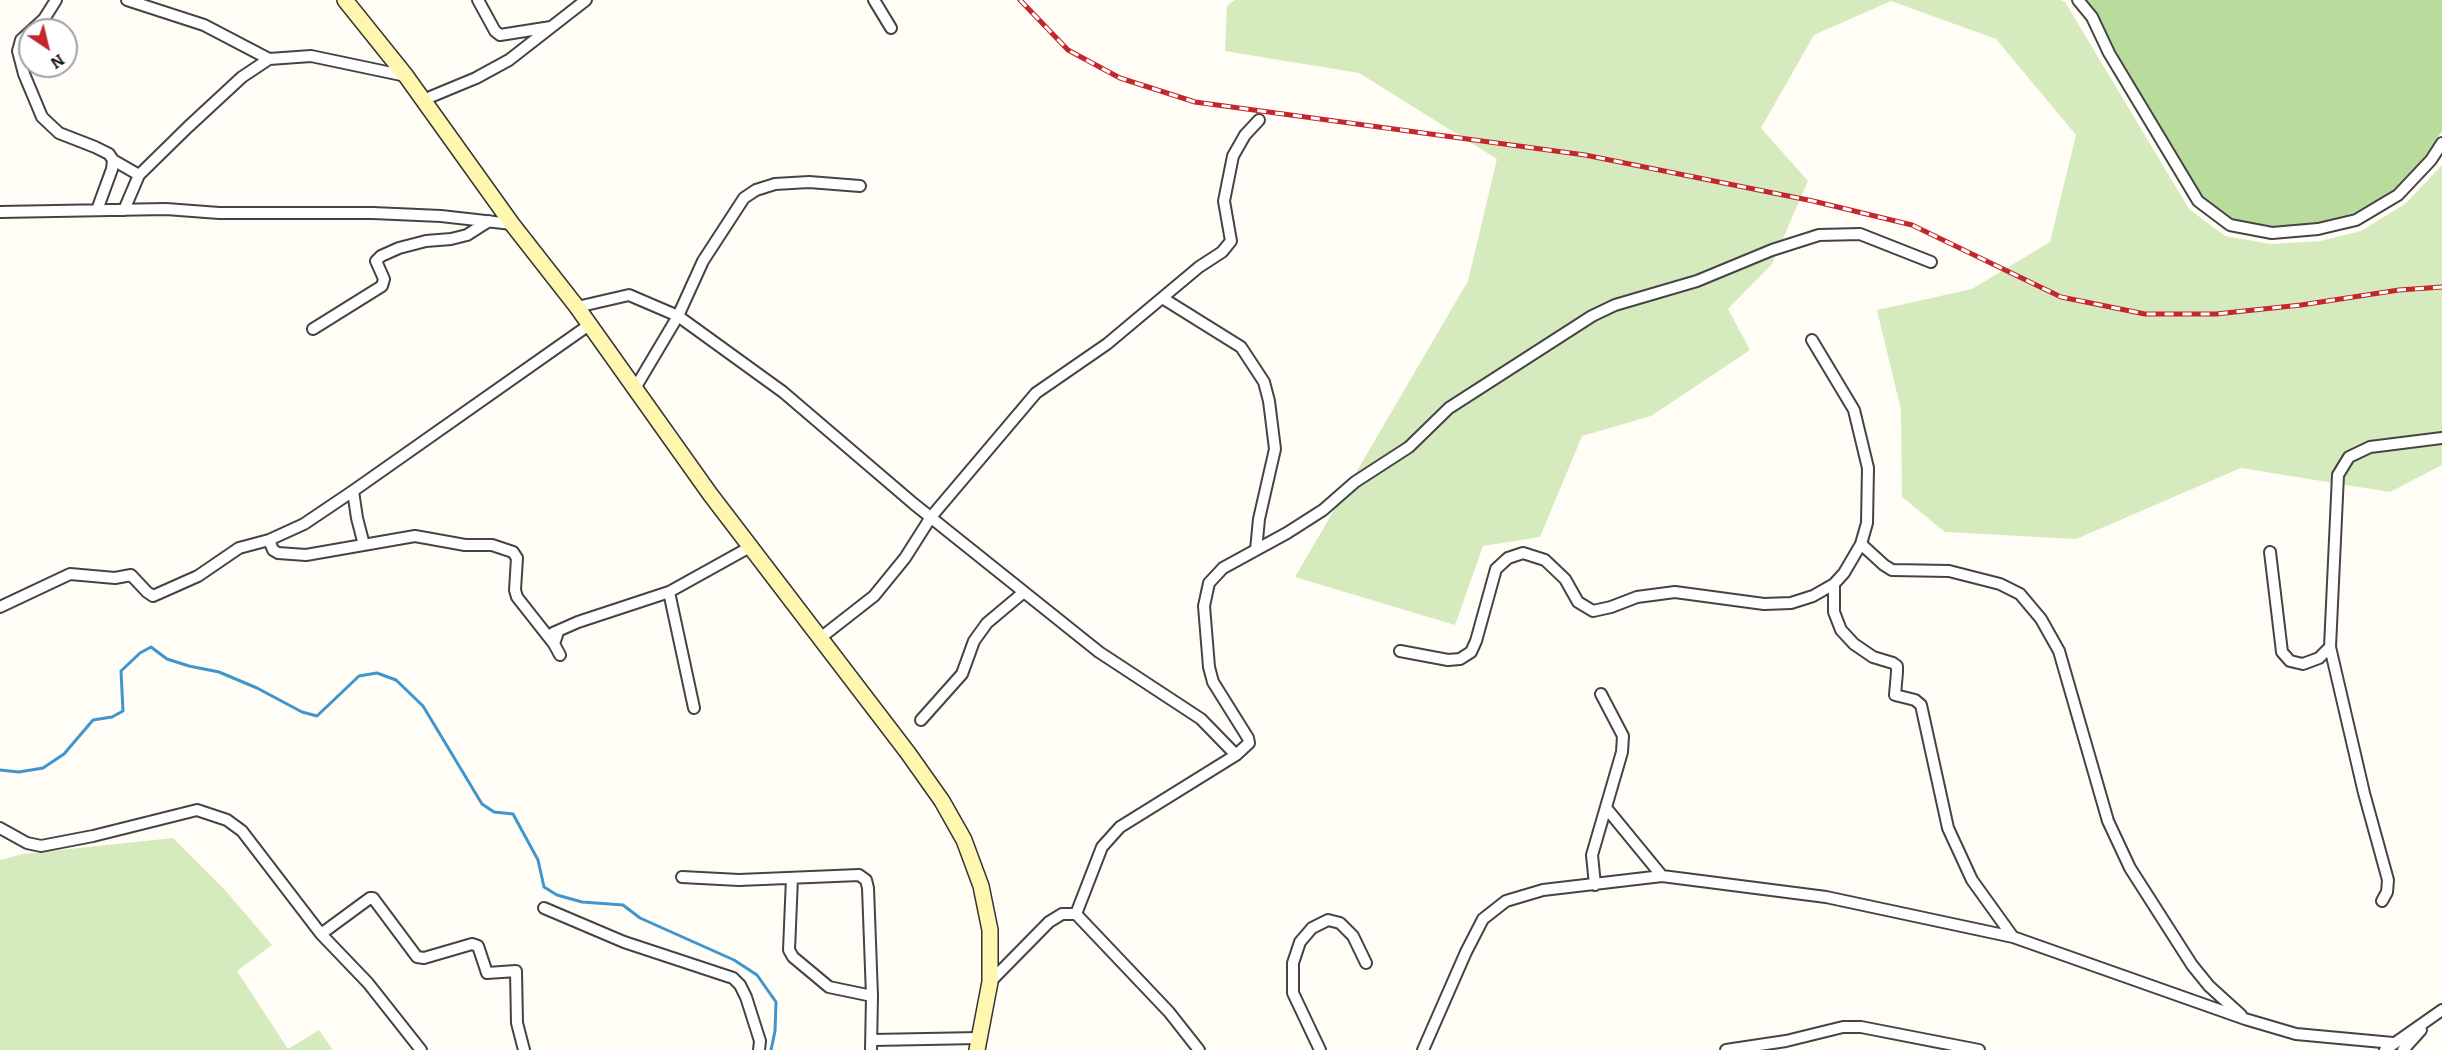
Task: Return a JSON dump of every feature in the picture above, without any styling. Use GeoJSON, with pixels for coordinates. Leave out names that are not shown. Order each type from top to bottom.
{"type":"FeatureCollection","features":[{"type":"Feature","properties":{"kind":"street"},"geometry":{"type":"LineString","coordinates":[[56,0],[50,12],[18,45],[24,74],[42,117],[59,133],[102,151],[139,176]]}},
{"type":"Feature","properties":{"kind":"street"},"geometry":{"type":"LineString","coordinates":[[127,0],[204,25],[269,59]]}},
{"type":"Feature","properties":{"kind":"street"},"geometry":{"type":"LineString","coordinates":[[345,0],[406,76],[750,547],[908,753],[942,801],[964,840],[981,886],[988,919],[990,982],[978,1044],[872,1045],[868,888],[866,880],[859,875],[739,880],[682,877]]}},
{"type":"Feature","properties":{"kind":"street"},"geometry":{"type":"LineString","coordinates":[[478,0],[495,32],[500,35],[554,26]]}},
{"type":"Feature","properties":{"kind":"street"},"geometry":{"type":"LineString","coordinates":[[423,100],[476,78],[509,60],[586,0]]}},
{"type":"Feature","properties":{"kind":"street"},"geometry":{"type":"LineString","coordinates":[[874,0],[891,27]]}},
{"type":"Feature","properties":{"kind":"street"},"geometry":{"type":"LineString","coordinates":[[2079,0],[2092,17],[2109,53],[2198,201],[2230,225],[2272,233],[2318,229],[2356,220],[2398,195],[2431,160],[2442,143]]}},
{"type":"Feature","properties":{"kind":"street"},"geometry":{"type":"LineString","coordinates":[[123,210],[139,176],[242,77],[269,59],[311,56],[406,76]]}},
{"type":"Feature","properties":{"kind":"street"},"geometry":{"type":"LineString","coordinates":[[819,639],[874,596],[905,558],[931,517],[1036,393],[1107,344],[1164,299],[1199,267],[1222,252],[1231,241],[1224,201],[1227,177],[1233,156],[1245,135],[1259,120]]}},
{"type":"Feature","properties":{"kind":"street"},"geometry":{"type":"LineString","coordinates":[[97,210],[112,170],[113,160]]}},
{"type":"Feature","properties":{"kind":"street"},"geometry":{"type":"LineString","coordinates":[[634,390],[678,316],[703,261],[744,198],[756,190],[775,184],[809,182],[860,186]]}},
{"type":"Feature","properties":{"kind":"street"},"geometry":{"type":"LineString","coordinates":[[0,212],[123,210],[373,213],[441,216],[512,224]]}},
{"type":"Feature","properties":{"kind":"street"},"geometry":{"type":"LineString","coordinates":[[313,328],[382,286],[384,279],[376,261],[381,256],[399,248],[426,241],[451,240],[467,235],[489,221]]}},
{"type":"Feature","properties":{"kind":"street"},"geometry":{"type":"LineString","coordinates":[[1076,914],[1102,847],[1120,827],[1236,755],[1249,743],[1213,682],[1209,667],[1204,606],[1209,583],[1223,568],[1323,510],[1355,482],[1409,447],[1449,408],[1592,316],[1615,305],[1697,281],[1772,250],[1819,235],[1860,234],[1931,262]]}},
{"type":"Feature","properties":{"kind":"street"},"geometry":{"type":"LineString","coordinates":[[576,307],[630,295],[678,316],[783,392],[931,517],[1099,652],[1201,718],[1236,755]]}},
{"type":"Feature","properties":{"kind":"street"},"geometry":{"type":"LineString","coordinates":[[1164,299],[1241,347],[1264,382],[1269,401],[1275,449],[1260,519],[1256,550]]}},
{"type":"Feature","properties":{"kind":"street"},"geometry":{"type":"LineString","coordinates":[[0,607],[70,574],[115,578],[130,575],[153,596],[198,576],[239,548],[269,540],[304,524],[589,325]]}},
{"type":"Feature","properties":{"kind":"street"},"geometry":{"type":"LineString","coordinates":[[1400,651],[1448,660],[1460,659],[1471,652],[1496,569],[1508,558],[1523,553],[1545,560],[1565,579],[1578,602],[1593,611],[1637,597],[1675,592],[1764,604],[1791,603],[1812,596],[1834,584],[1844,573],[1861,544],[1867,523],[1868,468],[1854,410],[1812,340]]}},
{"type":"Feature","properties":{"kind":"street"},"geometry":{"type":"LineString","coordinates":[[2382,901],[2387,892],[2388,880],[2364,793],[2330,646],[2338,475],[2349,458],[2370,447],[2442,438]]}},
{"type":"Feature","properties":{"kind":"street"},"geometry":{"type":"LineString","coordinates":[[353,491],[364,545]]}},
{"type":"Feature","properties":{"kind":"street"},"geometry":{"type":"LineString","coordinates":[[269,540],[273,550],[286,555],[328,552],[415,536],[465,545],[500,546],[513,552],[517,558],[515,591],[517,597],[560,655]]}},
{"type":"Feature","properties":{"kind":"street"},"geometry":{"type":"LineString","coordinates":[[1861,544],[1892,570],[1949,572],[2000,584],[2020,594],[2034,611],[2059,651],[2108,820],[2130,868],[2192,965],[2209,986],[2245,1019]]}},
{"type":"Feature","properties":{"kind":"street"},"geometry":{"type":"LineString","coordinates":[[547,635],[578,622],[669,592],[750,547]]}},
{"type":"Feature","properties":{"kind":"street"},"geometry":{"type":"LineString","coordinates":[[2270,552],[2282,652],[2290,662],[2304,664],[2319,658],[2330,646]]}},
{"type":"Feature","properties":{"kind":"street"},"geometry":{"type":"LineString","coordinates":[[1834,584],[1834,612],[1841,630],[1854,644],[1873,657],[1897,666],[1895,695],[1915,700],[1921,705],[1948,828],[1972,880],[2013,937]]}},
{"type":"Feature","properties":{"kind":"street"},"geometry":{"type":"LineString","coordinates":[[669,592],[694,708]]}},
{"type":"Feature","properties":{"kind":"street"},"geometry":{"type":"LineString","coordinates":[[921,720],[962,674],[974,640],[987,623],[1024,592]]}},
{"type":"Feature","properties":{"kind":"street"},"geometry":{"type":"LineString","coordinates":[[554,644],[558,632]]}},
{"type":"Feature","properties":{"kind":"street"},"geometry":{"type":"LineString","coordinates":[[1594,885],[1592,855],[1622,752],[1623,736],[1601,694]]}},
{"type":"Feature","properties":{"kind":"street"},"geometry":{"type":"LineString","coordinates":[[1607,809],[1662,876]]}},
{"type":"Feature","properties":{"kind":"street"},"geometry":{"type":"LineString","coordinates":[[0,828],[27,843],[41,846],[93,836],[197,810],[212,813],[226,820],[242,831],[321,934],[368,983],[421,1050]]}},
{"type":"Feature","properties":{"kind":"street"},"geometry":{"type":"LineString","coordinates":[[1423,1050],[1483,919],[1506,902],[1543,890],[1662,876],[1826,897],[2013,937],[2245,1019],[2296,1034],[2394,1048],[2442,1011]]}},
{"type":"Feature","properties":{"kind":"street"},"geometry":{"type":"LineString","coordinates":[[792,878],[789,950],[829,987],[872,996]]}},
{"type":"Feature","properties":{"kind":"street"},"geometry":{"type":"LineString","coordinates":[[321,934],[373,898],[417,957],[424,958],[472,944],[478,946],[487,973],[516,971],[517,1023],[524,1050]]}},
{"type":"Feature","properties":{"kind":"street"},"geometry":{"type":"LineString","coordinates":[[544,908],[624,942],[733,978],[740,985],[746,997],[760,1041],[759,1050]]}},
{"type":"Feature","properties":{"kind":"street"},"geometry":{"type":"LineString","coordinates":[[990,982],[1049,922],[1062,914],[1076,914],[1168,1012],[1199,1050]]}},
{"type":"Feature","properties":{"kind":"street"},"geometry":{"type":"LineString","coordinates":[[1320,1050],[1293,993],[1293,963],[1300,942],[1312,928],[1328,920],[1340,923],[1353,936],[1366,963]]}},
{"type":"Feature","properties":{"kind":"street"},"geometry":{"type":"LineString","coordinates":[[1726,1050],[1786,1041],[1842,1027],[1861,1027],[1979,1050]]}},
{"type":"Feature","properties":{"kind":"green space"},"geometry":{"type":"Polygon","coordinates":[[[1235,0],[2061,0],[2065,2],[2189,209],[2225,236],[2271,244],[2320,241],[2361,231],[2405,204],[2442,165],[2442,465],[2390,492],[2241,468],[2076,539],[1945,532],[1902,497],[1901,410],[1877,310],[1972,289],[2050,242],[2076,135],[1996,39],[1891,1],[1814,35],[1761,128],[1808,181],[1772,264],[1728,309],[1750,350],[1651,416],[1582,436],[1540,537],[1483,546],[1455,625],[1295,577],[1468,281],[1497,159],[1359,73],[1225,51],[1227,6],[1235,0]]]}},
{"type":"Feature","properties":{"kind":"green space"},"geometry":{"type":"Polygon","coordinates":[[[2085,0],[2442,0],[2442,131],[2426,156],[2394,190],[2354,213],[2317,223],[2272,226],[2232,219],[2203,197],[2085,0]]]}},
{"type":"Feature","properties":{"kind":"green space"},"geometry":{"type":"Polygon","coordinates":[[[173,838],[225,890],[272,945],[237,971],[288,1049],[319,1030],[333,1050],[0,1050],[0,860],[23,854],[173,838]]]}},
{"type":"Feature","properties":{"kind":"waterway"},"geometry":{"type":"LineString","coordinates":[[0,770],[19,772],[43,768],[64,754],[93,720],[112,717],[123,711],[121,671],[140,653],[151,647],[167,659],[219,672],[257,688],[302,712],[317,716],[359,676],[377,673],[396,680],[423,706],[482,804],[494,812],[513,814],[538,860],[544,887],[557,895],[582,902],[623,905],[640,918],[734,960],[757,975],[776,1002],[775,1031],[771,1050]]}},
{"type":"Feature","properties":{"kind":"railway"},"geometry":{"type":"LineString","coordinates":[[1020,0],[1068,50],[1120,78],[1195,102],[1585,155],[1813,201],[1912,225],[2061,297],[2145,314],[2216,314],[2301,305],[2399,290],[2442,287]]}}]}
